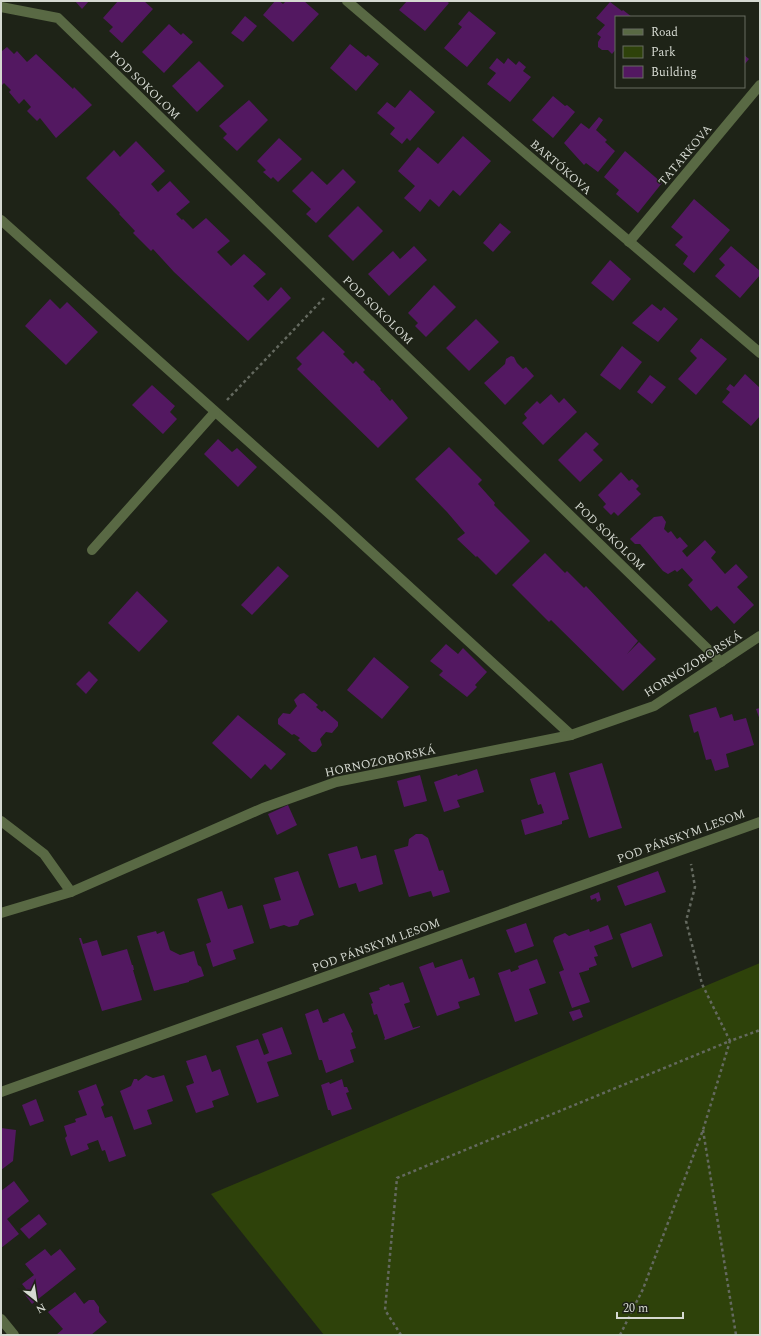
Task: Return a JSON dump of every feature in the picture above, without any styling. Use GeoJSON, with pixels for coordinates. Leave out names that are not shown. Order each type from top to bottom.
{"type":"FeatureCollection","features":[{"type":"Feature","properties":{"kind":"street","name":"BARTÓKOVA"},"geometry":{"type":"LineString","coordinates":[[346,1],[760,353]]}},
{"type":"Feature","properties":{"kind":"street","name":"POD SOKOLOM"},"geometry":{"type":"LineString","coordinates":[[1,7],[58,18],[721,662]]}},
{"type":"Feature","properties":{"kind":"street","name":"TATARKOVA"},"geometry":{"type":"LineString","coordinates":[[629,242],[760,85]]}},
{"type":"Feature","properties":{"kind":"street"},"geometry":{"type":"LineString","coordinates":[[1,220],[332,516],[571,735]]}},
{"type":"Feature","properties":{"kind":"street"},"geometry":{"type":"LineString","coordinates":[[92,550],[216,412]]}},
{"type":"Feature","properties":{"kind":"street","name":"HORNOZOBORSKÁ"},"geometry":{"type":"LineString","coordinates":[[1,913],[71,892],[263,808],[336,782],[571,735],[654,706],[760,636]]}},
{"type":"Feature","properties":{"kind":"street"},"geometry":{"type":"LineString","coordinates":[[1,821],[44,854],[71,892]]}},
{"type":"Feature","properties":{"kind":"street","name":"POD PÁNSKYM LESOM"},"geometry":{"type":"LineString","coordinates":[[1,1092],[760,822]]}},
{"type":"Feature","properties":{"kind":"street"},"geometry":{"type":"LineString","coordinates":[[1,1319],[14,1335]]}},
{"type":"Feature","properties":{"kind":"path"},"geometry":{"type":"LineString","coordinates":[[216,412],[335,286]]}},
{"type":"Feature","properties":{"kind":"path"},"geometry":{"type":"LineString","coordinates":[[620,1335],[643,1289],[703,1130],[730,1041],[702,984],[686,921],[695,887],[688,848]]}},
{"type":"Feature","properties":{"kind":"path"},"geometry":{"type":"LineString","coordinates":[[401,1335],[385,1310],[397,1178],[760,1030]]}},
{"type":"Feature","properties":{"kind":"path"},"geometry":{"type":"LineString","coordinates":[[703,1130],[736,1335]]}},
{"type":"Feature","properties":{"kind":"green space"},"geometry":{"type":"Polygon","coordinates":[[[760,963],[760,1335],[324,1335],[211,1194],[760,963]]]}},
{"type":"Feature","properties":{"kind":"building"},"geometry":{"type":"Polygon","coordinates":[[[75,1],[89,1],[82,9],[75,1]]]}},
{"type":"Feature","properties":{"kind":"building"},"geometry":{"type":"Polygon","coordinates":[[[118,1],[144,1],[153,9],[122,43],[109,31],[113,27],[103,18],[118,1]]]}},
{"type":"Feature","properties":{"kind":"building"},"geometry":{"type":"Polygon","coordinates":[[[275,1],[279,1],[283,4],[286,1],[304,1],[319,14],[293,42],[263,15],[275,1]]]}},
{"type":"Feature","properties":{"kind":"building"},"geometry":{"type":"Polygon","coordinates":[[[407,1],[446,1],[449,3],[425,31],[399,10],[407,1]]]}},
{"type":"Feature","properties":{"kind":"building"},"geometry":{"type":"Polygon","coordinates":[[[610,2],[631,16],[615,16],[615,50],[612,54],[608,50],[602,50],[598,47],[598,42],[601,37],[597,34],[605,25],[596,18],[610,2]]]}},
{"type":"Feature","properties":{"kind":"building"},"geometry":{"type":"Polygon","coordinates":[[[469,11],[496,33],[467,67],[444,48],[462,27],[458,24],[469,11]]]}},
{"type":"Feature","properties":{"kind":"building"},"geometry":{"type":"Polygon","coordinates":[[[245,16],[257,26],[243,42],[231,33],[245,16]]]}},
{"type":"Feature","properties":{"kind":"building"},"geometry":{"type":"Polygon","coordinates":[[[169,24],[181,35],[183,33],[193,42],[164,73],[142,52],[169,24]]]}},
{"type":"Feature","properties":{"kind":"building"},"geometry":{"type":"Polygon","coordinates":[[[350,44],[366,57],[368,55],[379,64],[356,91],[330,68],[350,44]]]}},
{"type":"Feature","properties":{"kind":"building"},"geometry":{"type":"Polygon","coordinates":[[[7,47],[14,54],[17,51],[27,62],[36,54],[92,105],[56,138],[40,118],[37,121],[27,111],[31,107],[24,99],[19,104],[9,92],[11,90],[4,83],[1,86],[1,50],[2,51],[7,47]]]}},
{"type":"Feature","properties":{"kind":"building"},"geometry":{"type":"Polygon","coordinates":[[[745,56],[749,59],[745,64],[745,56]]]}},
{"type":"Feature","properties":{"kind":"building"},"geometry":{"type":"Polygon","coordinates":[[[497,58],[504,64],[508,58],[516,65],[519,61],[526,67],[523,71],[531,77],[510,102],[487,84],[496,73],[489,68],[497,58]]]}},
{"type":"Feature","properties":{"kind":"building"},"geometry":{"type":"Polygon","coordinates":[[[199,61],[224,86],[197,112],[172,86],[199,61]]]}},
{"type":"Feature","properties":{"kind":"building"},"geometry":{"type":"Polygon","coordinates":[[[410,90],[435,112],[410,141],[407,138],[402,144],[390,134],[395,128],[377,113],[387,102],[395,108],[410,90]]]}},
{"type":"Feature","properties":{"kind":"building"},"geometry":{"type":"Polygon","coordinates":[[[553,96],[575,112],[553,138],[532,120],[553,96]]]}},
{"type":"Feature","properties":{"kind":"building"},"geometry":{"type":"Polygon","coordinates":[[[249,100],[268,120],[237,151],[223,138],[227,134],[219,126],[249,100]]]}},
{"type":"Feature","properties":{"kind":"building"},"geometry":{"type":"Polygon","coordinates":[[[599,117],[603,120],[596,130],[607,140],[605,142],[615,151],[598,172],[586,163],[584,165],[564,143],[581,123],[589,129],[599,117]]]}},
{"type":"Feature","properties":{"kind":"building"},"geometry":{"type":"Polygon","coordinates":[[[463,136],[491,161],[460,196],[453,190],[439,207],[430,199],[420,212],[404,198],[415,186],[398,171],[418,147],[438,164],[463,136]]]}},
{"type":"Feature","properties":{"kind":"building"},"geometry":{"type":"Polygon","coordinates":[[[279,138],[302,159],[278,182],[273,177],[271,179],[263,172],[266,170],[257,161],[279,138]]]}},
{"type":"Feature","properties":{"kind":"building"},"geometry":{"type":"Polygon","coordinates":[[[136,141],[165,171],[151,184],[158,192],[170,181],[190,202],[176,214],[193,229],[206,218],[230,241],[217,252],[231,266],[244,254],[266,274],[253,286],[268,301],[281,287],[291,298],[248,341],[174,272],[153,249],[151,251],[133,233],[135,231],[119,214],[120,213],[86,178],[114,150],[120,157],[136,141]]]}},
{"type":"Feature","properties":{"kind":"building"},"geometry":{"type":"Polygon","coordinates":[[[625,151],[662,183],[638,213],[616,194],[619,190],[604,177],[625,151]]]}},
{"type":"Feature","properties":{"kind":"building"},"geometry":{"type":"Polygon","coordinates":[[[343,169],[356,182],[316,223],[306,214],[311,209],[292,191],[312,171],[327,185],[343,169]]]}},
{"type":"Feature","properties":{"kind":"building"},"geometry":{"type":"Polygon","coordinates":[[[694,199],[730,230],[694,273],[683,264],[688,256],[675,245],[683,237],[671,227],[694,199]]]}},
{"type":"Feature","properties":{"kind":"building"},"geometry":{"type":"Polygon","coordinates":[[[358,206],[383,231],[353,261],[328,236],[358,206]]]}},
{"type":"Feature","properties":{"kind":"building"},"geometry":{"type":"Polygon","coordinates":[[[500,223],[511,232],[493,252],[483,243],[500,223]]]}},
{"type":"Feature","properties":{"kind":"building"},"geometry":{"type":"Polygon","coordinates":[[[414,246],[427,260],[389,296],[368,274],[393,251],[400,259],[414,246]]]}},
{"type":"Feature","properties":{"kind":"building"},"geometry":{"type":"Polygon","coordinates":[[[731,246],[760,271],[760,275],[740,298],[715,276],[725,265],[719,259],[731,246]]]}},
{"type":"Feature","properties":{"kind":"building"},"geometry":{"type":"Polygon","coordinates":[[[610,260],[631,279],[613,301],[591,283],[610,260]]]}},
{"type":"Feature","properties":{"kind":"building"},"geometry":{"type":"Polygon","coordinates":[[[434,285],[456,307],[426,337],[415,326],[418,323],[408,313],[434,285]]]}},
{"type":"Feature","properties":{"kind":"building"},"geometry":{"type":"Polygon","coordinates":[[[50,299],[60,309],[67,302],[98,332],[66,365],[25,326],[50,299]]]}},
{"type":"Feature","properties":{"kind":"building"},"geometry":{"type":"Polygon","coordinates":[[[652,304],[661,311],[664,307],[678,319],[658,342],[632,323],[652,304]]]}},
{"type":"Feature","properties":{"kind":"building"},"geometry":{"type":"Polygon","coordinates":[[[476,319],[499,342],[469,371],[446,348],[476,319]]]}},
{"type":"Feature","properties":{"kind":"building"},"geometry":{"type":"Polygon","coordinates":[[[323,331],[345,352],[343,354],[353,364],[356,361],[365,370],[363,372],[372,381],[373,380],[390,401],[392,399],[408,418],[378,448],[297,369],[302,364],[296,358],[323,331]]]}},
{"type":"Feature","properties":{"kind":"building"},"geometry":{"type":"Polygon","coordinates":[[[701,338],[727,359],[696,395],[678,379],[697,358],[690,351],[701,338]]]}},
{"type":"Feature","properties":{"kind":"building"},"geometry":{"type":"Polygon","coordinates":[[[622,346],[642,362],[620,390],[600,375],[622,346]]]}},
{"type":"Feature","properties":{"kind":"building"},"geometry":{"type":"Polygon","coordinates":[[[511,356],[514,357],[523,369],[526,367],[534,376],[505,405],[484,383],[505,364],[506,359],[511,356]]]}},
{"type":"Feature","properties":{"kind":"building"},"geometry":{"type":"Polygon","coordinates":[[[745,374],[760,388],[760,416],[751,426],[722,402],[730,392],[726,389],[730,384],[734,387],[745,374]]]}},
{"type":"Feature","properties":{"kind":"building"},"geometry":{"type":"Polygon","coordinates":[[[650,375],[666,387],[652,404],[637,392],[650,375]]]}},
{"type":"Feature","properties":{"kind":"building"},"geometry":{"type":"Polygon","coordinates":[[[152,385],[175,406],[170,412],[177,419],[163,434],[132,405],[152,385]]]}},
{"type":"Feature","properties":{"kind":"building"},"geometry":{"type":"Polygon","coordinates":[[[551,394],[559,403],[564,398],[577,412],[543,445],[522,423],[527,418],[524,414],[537,401],[540,404],[551,394]]]}},
{"type":"Feature","properties":{"kind":"building"},"geometry":{"type":"Polygon","coordinates":[[[586,432],[599,444],[593,450],[603,460],[580,482],[558,460],[586,432]]]}},
{"type":"Feature","properties":{"kind":"building"},"geometry":{"type":"Polygon","coordinates":[[[218,439],[232,452],[237,448],[257,467],[238,487],[204,454],[218,439]]]}},
{"type":"Feature","properties":{"kind":"building"},"geometry":{"type":"Polygon","coordinates":[[[449,447],[482,480],[478,484],[495,503],[494,505],[530,541],[496,575],[457,539],[465,533],[415,479],[449,447]]]}},
{"type":"Feature","properties":{"kind":"building"},"geometry":{"type":"Polygon","coordinates":[[[621,472],[629,481],[632,479],[639,486],[636,489],[641,494],[618,516],[614,512],[611,515],[603,507],[606,504],[598,495],[621,472]]]}},
{"type":"Feature","properties":{"kind":"building"},"geometry":{"type":"Polygon","coordinates":[[[662,516],[666,522],[664,529],[668,533],[671,531],[677,539],[680,537],[688,546],[682,551],[687,557],[705,540],[716,552],[711,558],[725,574],[736,564],[748,577],[737,587],[754,605],[734,624],[717,606],[711,611],[688,585],[693,580],[682,568],[677,572],[675,570],[668,574],[663,571],[640,544],[635,544],[630,539],[654,517],[662,516]]]}},
{"type":"Feature","properties":{"kind":"building"},"geometry":{"type":"Polygon","coordinates":[[[545,553],[565,573],[567,571],[584,588],[586,586],[638,641],[627,654],[639,642],[656,659],[623,691],[551,620],[549,622],[512,585],[545,553]]]}},
{"type":"Feature","properties":{"kind":"building"},"geometry":{"type":"Polygon","coordinates":[[[278,566],[289,576],[252,615],[241,605],[278,566]]]}},
{"type":"Feature","properties":{"kind":"building"},"geometry":{"type":"Polygon","coordinates":[[[137,591],[168,621],[139,652],[108,623],[137,591]]]}},
{"type":"Feature","properties":{"kind":"building"},"geometry":{"type":"Polygon","coordinates":[[[446,644],[458,654],[463,648],[487,672],[475,685],[477,687],[467,697],[439,675],[443,671],[430,661],[446,644]]]}},
{"type":"Feature","properties":{"kind":"building"},"geometry":{"type":"Polygon","coordinates":[[[374,657],[409,687],[382,719],[347,690],[374,657]]]}},
{"type":"Feature","properties":{"kind":"building"},"geometry":{"type":"Polygon","coordinates":[[[89,671],[98,680],[86,694],[76,684],[89,671]]]}},
{"type":"Feature","properties":{"kind":"building"},"geometry":{"type":"Polygon","coordinates":[[[304,693],[318,705],[316,707],[322,712],[324,710],[338,722],[338,726],[332,733],[326,732],[320,739],[322,745],[316,752],[312,752],[298,740],[300,738],[294,734],[292,735],[278,724],[278,719],[283,713],[290,714],[297,706],[294,700],[300,694],[304,693]]]}},
{"type":"Feature","properties":{"kind":"building"},"geometry":{"type":"Polygon","coordinates":[[[716,707],[720,718],[732,714],[734,721],[746,718],[754,745],[726,754],[729,767],[715,771],[711,759],[706,760],[698,731],[694,733],[689,715],[716,707]]]}},
{"type":"Feature","properties":{"kind":"building"},"geometry":{"type":"Polygon","coordinates":[[[760,708],[760,720],[756,709],[760,708]]]}},
{"type":"Feature","properties":{"kind":"building"},"geometry":{"type":"Polygon","coordinates":[[[238,715],[286,754],[271,770],[265,764],[251,779],[212,743],[238,715]]]}},
{"type":"Feature","properties":{"kind":"building"},"geometry":{"type":"Polygon","coordinates":[[[602,763],[622,828],[589,838],[569,773],[602,763]]]}},
{"type":"Feature","properties":{"kind":"building"},"geometry":{"type":"Polygon","coordinates":[[[477,769],[484,792],[457,800],[460,807],[444,812],[434,782],[457,774],[458,776],[477,769]]]}},
{"type":"Feature","properties":{"kind":"building"},"geometry":{"type":"Polygon","coordinates":[[[555,772],[569,819],[562,821],[562,824],[525,835],[521,820],[544,813],[541,804],[538,805],[530,779],[555,772]]]}},
{"type":"Feature","properties":{"kind":"building"},"geometry":{"type":"Polygon","coordinates":[[[420,775],[427,801],[404,807],[397,781],[420,775]]]}},
{"type":"Feature","properties":{"kind":"building"},"geometry":{"type":"Polygon","coordinates":[[[288,805],[297,825],[277,835],[268,814],[288,805]]]}},
{"type":"Feature","properties":{"kind":"building"},"geometry":{"type":"Polygon","coordinates":[[[416,834],[422,834],[428,838],[439,871],[443,870],[450,892],[433,897],[431,891],[409,897],[394,850],[408,846],[409,839],[416,834]]]}},
{"type":"Feature","properties":{"kind":"building"},"geometry":{"type":"Polygon","coordinates":[[[357,846],[361,859],[376,855],[383,884],[359,892],[356,883],[339,888],[328,854],[357,846]]]}},
{"type":"Feature","properties":{"kind":"building"},"geometry":{"type":"Polygon","coordinates":[[[298,871],[314,915],[300,920],[298,925],[289,927],[284,925],[270,929],[263,905],[281,900],[274,878],[298,871]]]}},
{"type":"Feature","properties":{"kind":"building"},"geometry":{"type":"Polygon","coordinates":[[[658,871],[666,892],[625,906],[617,886],[658,871]]]}},
{"type":"Feature","properties":{"kind":"building"},"geometry":{"type":"Polygon","coordinates":[[[222,891],[228,909],[242,905],[254,943],[233,950],[236,959],[213,967],[206,944],[211,942],[197,899],[222,891]]]}},
{"type":"Feature","properties":{"kind":"building"},"geometry":{"type":"Polygon","coordinates":[[[599,892],[601,900],[597,902],[596,898],[591,900],[590,896],[599,892]]]}},
{"type":"Feature","properties":{"kind":"building"},"geometry":{"type":"Polygon","coordinates":[[[526,923],[534,946],[515,953],[506,930],[526,923]]]}},
{"type":"Feature","properties":{"kind":"building"},"geometry":{"type":"Polygon","coordinates":[[[651,923],[663,956],[632,968],[620,934],[651,923]]]}},
{"type":"Feature","properties":{"kind":"building"},"geometry":{"type":"Polygon","coordinates":[[[608,925],[613,939],[594,946],[598,956],[594,957],[597,965],[589,968],[589,970],[579,973],[590,1002],[572,1008],[559,972],[564,970],[553,941],[555,937],[565,933],[569,936],[589,929],[590,932],[608,925]]]}},
{"type":"Feature","properties":{"kind":"building"},"geometry":{"type":"Polygon","coordinates":[[[156,931],[157,934],[164,931],[170,950],[180,955],[194,951],[198,965],[201,967],[204,976],[189,982],[154,991],[137,936],[156,931]]]}},
{"type":"Feature","properties":{"kind":"building"},"geometry":{"type":"Polygon","coordinates":[[[79,938],[81,938],[83,944],[97,940],[102,956],[127,949],[133,965],[133,970],[142,1000],[102,1011],[79,938]]]}},
{"type":"Feature","properties":{"kind":"building"},"geometry":{"type":"Polygon","coordinates":[[[462,959],[469,979],[474,977],[480,995],[458,1002],[460,1008],[437,1016],[419,967],[433,962],[435,968],[462,959]]]}},
{"type":"Feature","properties":{"kind":"building"},"geometry":{"type":"Polygon","coordinates":[[[537,959],[546,983],[529,989],[538,1014],[515,1022],[498,973],[510,969],[511,972],[519,969],[518,966],[537,959]]]}},
{"type":"Feature","properties":{"kind":"building"},"geometry":{"type":"Polygon","coordinates":[[[403,982],[410,1002],[404,1004],[413,1028],[420,1027],[385,1040],[377,1014],[374,1015],[371,1004],[373,1003],[369,993],[380,990],[379,988],[389,984],[390,986],[403,982]]]}},
{"type":"Feature","properties":{"kind":"building"},"geometry":{"type":"Polygon","coordinates":[[[318,1009],[323,1023],[329,1021],[328,1019],[344,1013],[353,1032],[351,1033],[356,1048],[350,1050],[354,1062],[326,1073],[322,1060],[319,1060],[305,1014],[318,1009]]]}},
{"type":"Feature","properties":{"kind":"building"},"geometry":{"type":"Polygon","coordinates":[[[580,1009],[583,1017],[573,1021],[569,1012],[580,1009]]]}},
{"type":"Feature","properties":{"kind":"building"},"geometry":{"type":"Polygon","coordinates":[[[282,1027],[292,1054],[267,1062],[279,1096],[257,1103],[236,1046],[258,1039],[264,1055],[269,1053],[262,1034],[282,1027]]]}},
{"type":"Feature","properties":{"kind":"building"},"geometry":{"type":"Polygon","coordinates":[[[206,1055],[212,1072],[220,1069],[229,1095],[212,1101],[214,1107],[196,1113],[186,1086],[194,1083],[186,1061],[206,1055]]]}},
{"type":"Feature","properties":{"kind":"building"},"geometry":{"type":"Polygon","coordinates":[[[146,1075],[153,1078],[164,1075],[173,1101],[147,1110],[152,1124],[134,1130],[120,1091],[131,1086],[134,1079],[137,1079],[138,1081],[146,1075]]]}},
{"type":"Feature","properties":{"kind":"building"},"geometry":{"type":"Polygon","coordinates":[[[342,1079],[344,1087],[347,1087],[349,1092],[346,1093],[352,1109],[332,1116],[330,1110],[328,1110],[321,1085],[329,1082],[330,1084],[342,1079]]]}},
{"type":"Feature","properties":{"kind":"building"},"geometry":{"type":"Polygon","coordinates":[[[96,1084],[104,1105],[101,1107],[105,1118],[112,1116],[126,1156],[109,1162],[105,1150],[102,1151],[98,1140],[87,1144],[89,1149],[71,1156],[65,1138],[67,1136],[64,1126],[76,1122],[75,1119],[87,1115],[78,1091],[96,1084]]]}},
{"type":"Feature","properties":{"kind":"building"},"geometry":{"type":"Polygon","coordinates":[[[36,1099],[44,1121],[30,1126],[22,1105],[36,1099]]]}},
{"type":"Feature","properties":{"kind":"building"},"geometry":{"type":"Polygon","coordinates":[[[1,1128],[16,1130],[13,1161],[1,1170],[1,1128]]]}},
{"type":"Feature","properties":{"kind":"building"},"geometry":{"type":"Polygon","coordinates":[[[14,1181],[29,1201],[7,1219],[19,1234],[1,1248],[1,1191],[14,1181]]]}},
{"type":"Feature","properties":{"kind":"building"},"geometry":{"type":"Polygon","coordinates":[[[39,1214],[47,1224],[29,1239],[20,1229],[39,1214]]]}},
{"type":"Feature","properties":{"kind":"building"},"geometry":{"type":"Polygon","coordinates":[[[45,1249],[51,1256],[60,1249],[76,1269],[32,1304],[23,1292],[26,1289],[22,1284],[34,1275],[25,1264],[45,1249]]]}},
{"type":"Feature","properties":{"kind":"building"},"geometry":{"type":"Polygon","coordinates":[[[75,1292],[84,1304],[89,1300],[94,1300],[99,1307],[99,1312],[107,1322],[91,1335],[56,1335],[63,1329],[48,1312],[75,1292]]]}}]}
